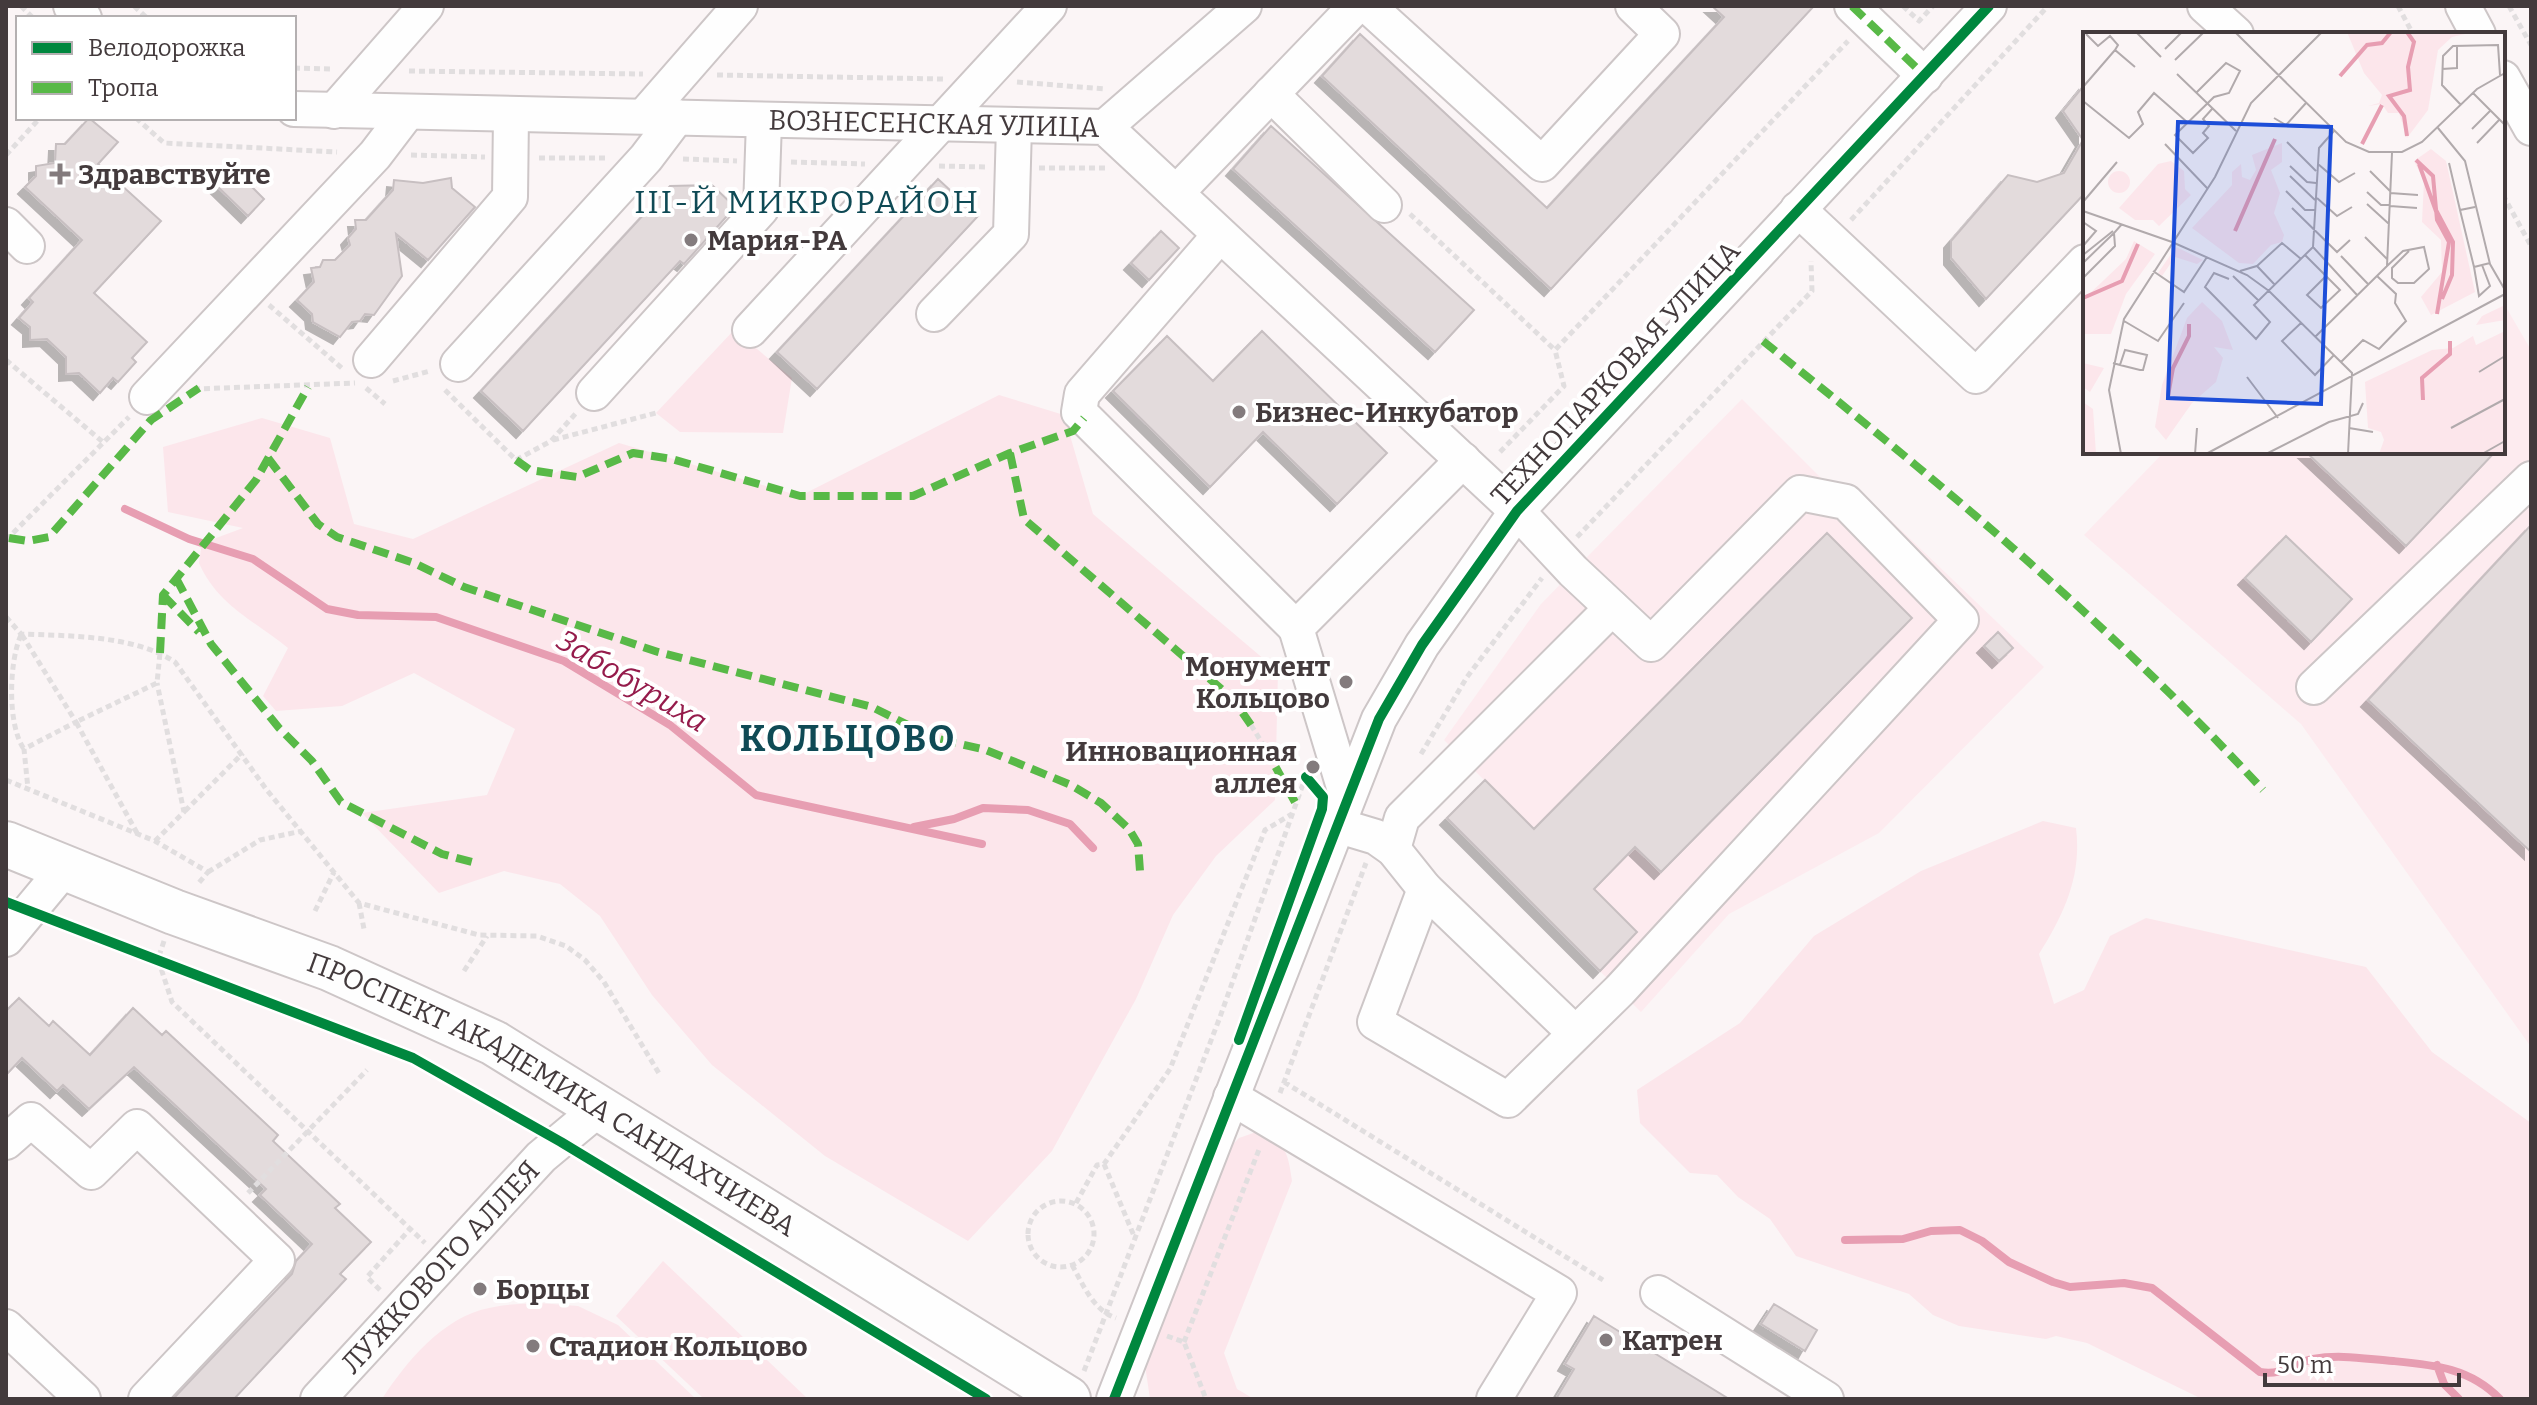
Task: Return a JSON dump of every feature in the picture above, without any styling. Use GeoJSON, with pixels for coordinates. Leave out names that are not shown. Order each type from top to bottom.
{"type":"FeatureCollection","features":[{"type":"Feature","properties":{"kind":"main road","name":"ПРОСПЕКТ АКАДЕМИКА САНДАХЧИЕВА"},"geometry":{"type":"LineString","coordinates":[[6,844],[174,912],[329,968],[480,1037],[601,1107],[1068,1399]]}},
{"type":"Feature","properties":{"kind":"street"},"geometry":{"type":"LineString","coordinates":[[334,111],[426,6]]}},
{"type":"Feature","properties":{"kind":"street"},"geometry":{"type":"LineString","coordinates":[[644,116],[740,6]]}},
{"type":"Feature","properties":{"kind":"street"},"geometry":{"type":"LineString","coordinates":[[750,330],[942,123],[977,80],[1049,6]]}},
{"type":"Feature","properties":{"kind":"street"},"geometry":{"type":"LineString","coordinates":[[1116,117],[1244,6]]}},
{"type":"Feature","properties":{"kind":"street"},"geometry":{"type":"LineString","coordinates":[[1176,193],[1356,6]]}},
{"type":"Feature","properties":{"kind":"street"},"geometry":{"type":"LineString","coordinates":[[1368,6],[1542,164],[1662,34],[1633,6]]}},
{"type":"Feature","properties":{"kind":"street","name":"ТЕХНОПАРКОВАЯ УЛИЦА"},"geometry":{"type":"LineString","coordinates":[[1114,1399],[1379,719],[1408,670],[1517,511],[1989,6]]}},
{"type":"Feature","properties":{"kind":"street"},"geometry":{"type":"LineString","coordinates":[[2205,6],[2234,32]]}},
{"type":"Feature","properties":{"kind":"street"},"geometry":{"type":"LineString","coordinates":[[2463,6],[2477,32]]}},
{"type":"Feature","properties":{"kind":"street"},"geometry":{"type":"LineString","coordinates":[[1851,22],[1925,76]]}},
{"type":"Feature","properties":{"kind":"street"},"geometry":{"type":"LineString","coordinates":[[2505,82],[2531,128]]}},
{"type":"Feature","properties":{"kind":"street"},"geometry":{"type":"LineString","coordinates":[[1271,94],[1384,205]]}},
{"type":"Feature","properties":{"kind":"street","name":"ВОЗНЕСЕНСКАЯ УЛИЦА"},"geometry":{"type":"LineString","coordinates":[[296,109],[1014,126],[1116,117],[1176,193],[1220,235],[1481,456],[1517,511],[1651,644],[1800,493],[1846,502],[1961,620],[1620,990],[1575,1033]]}},
{"type":"Feature","properties":{"kind":"street"},"geometry":{"type":"LineString","coordinates":[[147,397],[375,155],[407,113]]}},
{"type":"Feature","properties":{"kind":"street"},"geometry":{"type":"LineString","coordinates":[[372,377],[510,197],[511,116]]}},
{"type":"Feature","properties":{"kind":"street"},"geometry":{"type":"LineString","coordinates":[[443,368],[646,158],[677,117]]}},
{"type":"Feature","properties":{"kind":"street"},"geometry":{"type":"LineString","coordinates":[[594,393],[761,209],[764,121]]}},
{"type":"Feature","properties":{"kind":"street"},"geometry":{"type":"LineString","coordinates":[[934,314],[1011,234],[1014,126]]}},
{"type":"Feature","properties":{"kind":"street"},"geometry":{"type":"LineString","coordinates":[[1798,209],[1976,376],[2083,264]]}},
{"type":"Feature","properties":{"kind":"street"},"geometry":{"type":"LineString","coordinates":[[1220,235],[1082,394],[1079,412],[1296,628],[1325,721],[1342,811],[1393,849],[1425,889],[1575,1033],[1508,1100],[1375,1022],[1425,889]]}},
{"type":"Feature","properties":{"kind":"street"},"geometry":{"type":"LineString","coordinates":[[1296,628],[1481,456]]}},
{"type":"Feature","properties":{"kind":"street"},"geometry":{"type":"LineString","coordinates":[[2314,687],[2531,479]]}},
{"type":"Feature","properties":{"kind":"street"},"geometry":{"type":"LineString","coordinates":[[1393,849],[1402,818],[1612,608]]}},
{"type":"Feature","properties":{"kind":"street"},"geometry":{"type":"LineString","coordinates":[[6,939],[65,868]]}},
{"type":"Feature","properties":{"kind":"street"},"geometry":{"type":"LineString","coordinates":[[1231,1097],[1559,1293],[1494,1399]]}},
{"type":"Feature","properties":{"kind":"street","name":"ЛУЖКОВОГО АЛЛЕЯ"},"geometry":{"type":"LineString","coordinates":[[318,1399],[541,1157],[601,1107]]}},
{"type":"Feature","properties":{"kind":"street"},"geometry":{"type":"LineString","coordinates":[[6,1142],[31,1120],[91,1172],[137,1127],[277,1260],[146,1399]]}},
{"type":"Feature","properties":{"kind":"street"},"geometry":{"type":"LineString","coordinates":[[1658,1293],[1826,1399]]}},
{"type":"Feature","properties":{"kind":"street"},"geometry":{"type":"LineString","coordinates":[[6,1327],[83,1399]]}},
{"type":"Feature","properties":{"kind":"path"},"geometry":{"type":"LineString","coordinates":[[1903,6],[1919,21],[1933,6]]}},
{"type":"Feature","properties":{"kind":"path"},"geometry":{"type":"LineString","coordinates":[[2398,6],[2412,32]]}},
{"type":"Feature","properties":{"kind":"path"},"geometry":{"type":"LineString","coordinates":[[2509,6],[2531,45]]}},
{"type":"Feature","properties":{"kind":"path"},"geometry":{"type":"LineString","coordinates":[[1555,350],[1851,22]]}},
{"type":"Feature","properties":{"kind":"path"},"geometry":{"type":"LineString","coordinates":[[296,68],[977,80],[1103,87],[1116,117]]}},
{"type":"Feature","properties":{"kind":"path"},"geometry":{"type":"LineString","coordinates":[[6,155],[38,120]]}},
{"type":"Feature","properties":{"kind":"path"},"geometry":{"type":"LineString","coordinates":[[2505,199],[2531,246]]}},
{"type":"Feature","properties":{"kind":"path"},"geometry":{"type":"LineString","coordinates":[[1384,205],[1397,202],[1555,350],[1564,386],[1481,456]]}},
{"type":"Feature","properties":{"kind":"path"},"geometry":{"type":"LineString","coordinates":[[250,289],[372,377],[385,404]]}},
{"type":"Feature","properties":{"kind":"path"},"geometry":{"type":"LineString","coordinates":[[6,360],[104,443]]}},
{"type":"Feature","properties":{"kind":"path"},"geometry":{"type":"LineString","coordinates":[[6,540],[147,397],[199,388],[372,377],[443,368],[516,460],[551,441],[656,413]]}},
{"type":"Feature","properties":{"kind":"path"},"geometry":{"type":"LineString","coordinates":[[551,441],[594,393]]}},
{"type":"Feature","properties":{"kind":"path"},"geometry":{"type":"LineString","coordinates":[[6,617],[21,634],[76,722],[137,833]]}},
{"type":"Feature","properties":{"kind":"path"},"geometry":{"type":"LineString","coordinates":[[21,634],[93,636],[160,653],[188,677],[266,789],[359,903],[364,929]]}},
{"type":"Feature","properties":{"kind":"path"},"geometry":{"type":"LineString","coordinates":[[21,634],[13,663],[14,718],[17,740],[24,749],[28,789]]}},
{"type":"Feature","properties":{"kind":"path"},"geometry":{"type":"LineString","coordinates":[[160,653],[157,683],[184,812]]}},
{"type":"Feature","properties":{"kind":"path"},"geometry":{"type":"LineString","coordinates":[[24,749],[157,683]]}},
{"type":"Feature","properties":{"kind":"path"},"geometry":{"type":"LineString","coordinates":[[1068,1399],[1087,1366],[1104,1314],[1220,1017],[1293,813],[1309,781],[1325,721]]}},
{"type":"Feature","properties":{"kind":"path"},"geometry":{"type":"LineString","coordinates":[[1251,725],[1264,746]]}},
{"type":"Feature","properties":{"kind":"path"},"geometry":{"type":"LineString","coordinates":[[155,841],[243,753]]}},
{"type":"Feature","properties":{"kind":"path"},"geometry":{"type":"LineString","coordinates":[[6,780],[155,841],[208,872]]}},
{"type":"Feature","properties":{"kind":"path"},"geometry":{"type":"LineString","coordinates":[[1076,1203],[1097,1165],[1104,1164],[1170,1069],[1265,830],[1293,813]]}},
{"type":"Feature","properties":{"kind":"path"},"geometry":{"type":"LineString","coordinates":[[302,831],[260,840],[208,872],[174,912],[163,962],[172,1002],[445,1262]]}},
{"type":"Feature","properties":{"kind":"path"},"geometry":{"type":"LineString","coordinates":[[315,911],[334,872]]}},
{"type":"Feature","properties":{"kind":"path"},"geometry":{"type":"LineString","coordinates":[[359,903],[426,923],[487,935],[547,939],[585,960],[604,982],[660,1075]]}},
{"type":"Feature","properties":{"kind":"path"},"geometry":{"type":"LineString","coordinates":[[464,971],[487,935]]}},
{"type":"Feature","properties":{"kind":"path"},"geometry":{"type":"LineString","coordinates":[[143,954],[163,962]]}},
{"type":"Feature","properties":{"kind":"path"},"geometry":{"type":"LineString","coordinates":[[230,1213],[306,1130],[367,1070]]}},
{"type":"Feature","properties":{"kind":"path"},"geometry":{"type":"LineString","coordinates":[[1284,1082],[1603,1280]]}},
{"type":"Feature","properties":{"kind":"path"},"geometry":{"type":"LineString","coordinates":[[1104,1164],[1134,1236]]}},
{"type":"Feature","properties":{"kind":"path"},"geometry":{"type":"LineString","coordinates":[[1049,1202],[1076,1203],[1090,1217],[1095,1236],[1088,1254],[1072,1265],[1052,1266],[1036,1256],[1028,1240],[1034,1213],[1049,1202]]}},
{"type":"Feature","properties":{"kind":"path"},"geometry":{"type":"LineString","coordinates":[[400,1310],[367,1277],[410,1229]]}},
{"type":"Feature","properties":{"kind":"path"},"geometry":{"type":"LineString","coordinates":[[1072,1265],[1104,1314]]}},
{"type":"Feature","properties":{"kind":"shaded area"},"geometry":{"type":"Polygon","coordinates":[[[2505,305],[2531,350],[2531,1047],[2301,724],[2084,535],[2162,454],[2505,454],[2505,305]]]}},
{"type":"Feature","properties":{"kind":"shaded area"},"geometry":{"type":"Polygon","coordinates":[[[734,330],[792,378],[783,433],[680,432],[656,413],[734,330]]]}},
{"type":"Feature","properties":{"kind":"shaded area"},"geometry":{"type":"Polygon","coordinates":[[[999,395],[1064,415],[1093,514],[1278,671],[1275,800],[1216,856],[1173,915],[1136,999],[1052,1151],[968,1241],[825,1156],[712,1065],[652,995],[600,916],[560,884],[504,871],[439,893],[362,813],[487,795],[515,729],[414,673],[342,706],[276,711],[263,696],[288,648],[227,601],[207,578],[199,563],[201,549],[196,539],[208,541],[243,528],[168,512],[163,447],[262,418],[330,438],[354,524],[413,539],[619,443],[800,496],[999,395]]]}},
{"type":"Feature","properties":{"kind":"shaded area"},"geometry":{"type":"Polygon","coordinates":[[[1742,399],[1827,484],[1854,485],[2044,667],[1879,833],[1729,914],[1641,1012],[1447,819],[1484,780],[1444,740],[1541,604],[1742,399]]]}},
{"type":"Feature","properties":{"kind":"shaded area"},"geometry":{"type":"Polygon","coordinates":[[[2043,821],[2076,828],[2074,878],[2063,909],[2039,954],[2054,1004],[2084,990],[2110,936],[2146,918],[2366,967],[2432,1052],[2531,1123],[2531,1399],[2202,1399],[2087,1343],[2056,1336],[2046,1339],[1959,1326],[1933,1315],[1909,1294],[1796,1256],[1770,1219],[1738,1197],[1717,1175],[1690,1173],[1640,1123],[1637,1090],[1740,1023],[1814,936],[1921,871],[2043,821]]]}},
{"type":"Feature","properties":{"kind":"shaded area"},"geometry":{"type":"Polygon","coordinates":[[[1259,1131],[1275,1140],[1284,1150],[1292,1181],[1224,1353],[1237,1389],[1254,1399],[1150,1399],[1145,1365],[1231,1146],[1239,1138],[1259,1131]]]}},
{"type":"Feature","properties":{"kind":"shaded area"},"geometry":{"type":"Polygon","coordinates":[[[663,1261],[808,1399],[704,1399],[616,1316],[663,1261]]]}},
{"type":"Feature","properties":{"kind":"shaded area","name":"Стадион Кольцово"},"geometry":{"type":"Polygon","coordinates":[[[539,1303],[578,1306],[618,1325],[696,1399],[382,1399],[414,1356],[456,1321],[495,1307],[539,1303]]]}},
{"type":"Feature","properties":{"kind":"building"},"geometry":{"type":"Polygon","coordinates":[[[1712,6],[1814,6],[1551,289],[1322,76],[1360,34],[1547,208],[1724,17],[1712,6]]]}},
{"type":"Feature","properties":{"kind":"building"},"geometry":{"type":"Polygon","coordinates":[[[2083,86],[2083,140],[2063,111],[2083,86]]]}},
{"type":"Feature","properties":{"kind":"building"},"geometry":{"type":"Polygon","coordinates":[[[87,120],[91,120],[118,142],[98,164],[161,221],[94,293],[147,342],[132,358],[136,362],[118,382],[113,378],[100,393],[79,373],[66,374],[66,357],[47,339],[30,340],[30,327],[19,318],[33,302],[29,298],[82,240],[25,187],[36,176],[36,166],[55,163],[56,144],[65,144],[87,120]]]}},
{"type":"Feature","properties":{"kind":"building"},"geometry":{"type":"Polygon","coordinates":[[[1271,126],[1474,310],[1435,352],[1233,169],[1271,126]]]}},
{"type":"Feature","properties":{"kind":"building"},"geometry":{"type":"Polygon","coordinates":[[[2083,140],[2083,195],[1986,299],[1951,258],[1951,241],[2008,175],[2037,182],[2064,173],[2083,140]]]}},
{"type":"Feature","properties":{"kind":"building"},"geometry":{"type":"Polygon","coordinates":[[[233,168],[264,199],[248,216],[216,185],[233,168]]]}},
{"type":"Feature","properties":{"kind":"building"},"geometry":{"type":"Polygon","coordinates":[[[451,178],[452,188],[475,207],[428,260],[396,234],[402,276],[374,315],[365,314],[360,321],[352,322],[340,337],[313,322],[312,314],[297,300],[314,282],[311,268],[320,267],[323,260],[335,260],[350,245],[348,238],[356,229],[355,220],[366,220],[393,190],[394,180],[423,183],[451,178]]]}},
{"type":"Feature","properties":{"kind":"building"},"geometry":{"type":"Polygon","coordinates":[[[938,179],[978,216],[817,389],[777,352],[938,179]]]}},
{"type":"Feature","properties":{"kind":"building"},"geometry":{"type":"Polygon","coordinates":[[[712,185],[735,207],[684,264],[680,261],[523,431],[481,391],[670,186],[712,185]]]}},
{"type":"Feature","properties":{"kind":"building"},"geometry":{"type":"Polygon","coordinates":[[[1161,231],[1179,248],[1149,280],[1131,263],[1161,231]]]}},
{"type":"Feature","properties":{"kind":"building","name":"Бизнес-Инкубатор"},"geometry":{"type":"Polygon","coordinates":[[[1262,331],[1387,453],[1337,504],[1263,432],[1210,487],[1113,391],[1167,336],[1213,381],[1262,331]]]}},
{"type":"Feature","properties":{"kind":"building"},"geometry":{"type":"Polygon","coordinates":[[[2308,454],[2493,454],[2406,546],[2308,454]]]}},
{"type":"Feature","properties":{"kind":"building"},"geometry":{"type":"Polygon","coordinates":[[[2531,525],[2531,852],[2368,700],[2531,525]]]}},
{"type":"Feature","properties":{"kind":"building"},"geometry":{"type":"Polygon","coordinates":[[[1827,533],[1912,618],[1661,872],[1635,847],[1594,889],[1637,932],[1600,971],[1447,818],[1485,780],[1534,829],[1827,533]]]}},
{"type":"Feature","properties":{"kind":"building"},"geometry":{"type":"Polygon","coordinates":[[[2286,536],[2352,599],[2311,642],[2245,578],[2286,536]]]}},
{"type":"Feature","properties":{"kind":"building"},"geometry":{"type":"Polygon","coordinates":[[[1998,632],[2013,648],[1999,661],[1984,646],[1998,632]]]}},
{"type":"Feature","properties":{"kind":"building"},"geometry":{"type":"Polygon","coordinates":[[[19,998],[49,1026],[53,1021],[90,1055],[133,1008],[162,1035],[166,1031],[278,1135],[273,1141],[340,1204],[335,1208],[371,1242],[340,1274],[346,1279],[234,1399],[173,1399],[292,1274],[296,1261],[312,1244],[260,1195],[266,1189],[134,1067],[89,1109],[63,1085],[57,1091],[22,1058],[6,1075],[6,1011],[19,998]]]}},
{"type":"Feature","properties":{"kind":"building"},"geometry":{"type":"Polygon","coordinates":[[[1774,1304],[1817,1330],[1805,1351],[1761,1324],[1774,1304]]]}},
{"type":"Feature","properties":{"kind":"building","name":"Катрен"},"geometry":{"type":"Polygon","coordinates":[[[1594,1316],[1729,1399],[1556,1399],[1574,1369],[1565,1364],[1594,1316]]]}},
{"type":"Feature","properties":{"kind":"waterway","name":"Забобуриха"},"geometry":{"type":"LineString","coordinates":[[125,509],[189,539],[253,559],[327,609],[358,615],[436,617],[564,661],[670,725],[756,795],[982,844]]}},
{"type":"Feature","properties":{"kind":"waterway"},"geometry":{"type":"LineString","coordinates":[[914,827],[954,819],[983,808],[1028,810],[1070,824],[1093,848]]}},
{"type":"Feature","properties":{"kind":"waterway"},"geometry":{"type":"LineString","coordinates":[[1845,1240],[1903,1239],[1931,1231],[1960,1230],[1982,1241],[2009,1262],[2053,1282],[2070,1287],[2124,1283],[2152,1288],[2260,1372],[2282,1371],[2313,1359],[2333,1357],[2408,1363],[2464,1374],[2500,1399]]}},
{"type":"Feature","properties":{"kind":"waterway"},"geometry":{"type":"LineString","coordinates":[[2437,1365],[2444,1384],[2459,1399]]}},
{"type":"Feature","properties":{"kind":"marked path"},"geometry":{"type":"LineString","coordinates":[[1852,6],[1925,76]]}},
{"type":"Feature","properties":{"kind":"marked path"},"geometry":{"type":"LineString","coordinates":[[1763,341],[2022,556],[2145,670],[2263,790]]}},
{"type":"Feature","properties":{"kind":"marked path"},"geometry":{"type":"LineString","coordinates":[[160,653],[163,595],[256,480],[308,387]]}},
{"type":"Feature","properties":{"kind":"marked path"},"geometry":{"type":"LineString","coordinates":[[9,538],[28,541],[49,537],[151,420],[199,388]]}},
{"type":"Feature","properties":{"kind":"marked path"},"geometry":{"type":"LineString","coordinates":[[516,460],[530,470],[577,477],[633,453],[672,459],[800,496],[913,496],[1010,453],[1073,431],[1084,418]]}},
{"type":"Feature","properties":{"kind":"marked path"},"geometry":{"type":"LineString","coordinates":[[1010,453],[1024,519],[1233,699],[1251,725]]}},
{"type":"Feature","properties":{"kind":"marked path"},"geometry":{"type":"LineString","coordinates":[[268,458],[318,524],[337,537],[414,563],[464,587],[658,652],[872,707],[934,738],[986,750],[1071,785],[1101,803],[1129,829],[1138,844],[1140,871]]}},
{"type":"Feature","properties":{"kind":"marked path"},"geometry":{"type":"LineString","coordinates":[[176,578],[211,644],[279,728],[312,761],[341,802],[442,854],[472,862]]}},
{"type":"Feature","properties":{"kind":"marked path"},"geometry":{"type":"LineString","coordinates":[[163,595],[199,632]]}},
{"type":"Feature","properties":{"kind":"marked path"},"geometry":{"type":"LineString","coordinates":[[1264,746],[1296,804]]}},
{"type":"Feature","properties":{"kind":"cycle path"},"geometry":{"type":"LineString","coordinates":[[1114,1399],[1379,719],[1422,645],[1517,511],[1989,6]]}},
{"type":"Feature","properties":{"kind":"cycle path"},"geometry":{"type":"LineString","coordinates":[[1239,1040],[1322,809],[1323,797],[1306,777]]}},
{"type":"Feature","properties":{"kind":"cycle path"},"geometry":{"type":"LineString","coordinates":[[6,902],[413,1058],[561,1142],[986,1399]]}},
{"type":"Feature","properties":{"kind":"place","name":"Здравствуйте"},"geometry":{"type":"Point","coordinates":[60,174]}},
{"type":"Feature","properties":{"kind":"place","name":"Мария-РА"},"geometry":{"type":"Point","coordinates":[691,240]}},
{"type":"Feature","properties":{"kind":"place","name":"Бизнес-Инкубатор"},"geometry":{"type":"Point","coordinates":[1239,412]}},
{"type":"Feature","properties":{"kind":"place","name":"Монумент Кольцово"},"geometry":{"type":"Point","coordinates":[1346,682]}},
{"type":"Feature","properties":{"kind":"place","name":"Инновационная аллея"},"geometry":{"type":"Point","coordinates":[1313,767]}},
{"type":"Feature","properties":{"kind":"place","name":"Борцы"},"geometry":{"type":"Point","coordinates":[480,1289]}},
{"type":"Feature","properties":{"kind":"place","name":"Катрен"},"geometry":{"type":"Point","coordinates":[1606,1340]}},
{"type":"Feature","properties":{"kind":"place","name":"Стадион Кольцово"},"geometry":{"type":"Point","coordinates":[533,1346]}},
{"type":"Feature","properties":{"kind":"district","name":"III-Й МИКРОРАЙОН"},"geometry":{"type":"Point","coordinates":[807,202]}},
{"type":"Feature","properties":{"kind":"district","name":"КОЛЬЦОВО"},"geometry":{"type":"Point","coordinates":[848,738]}}]}
